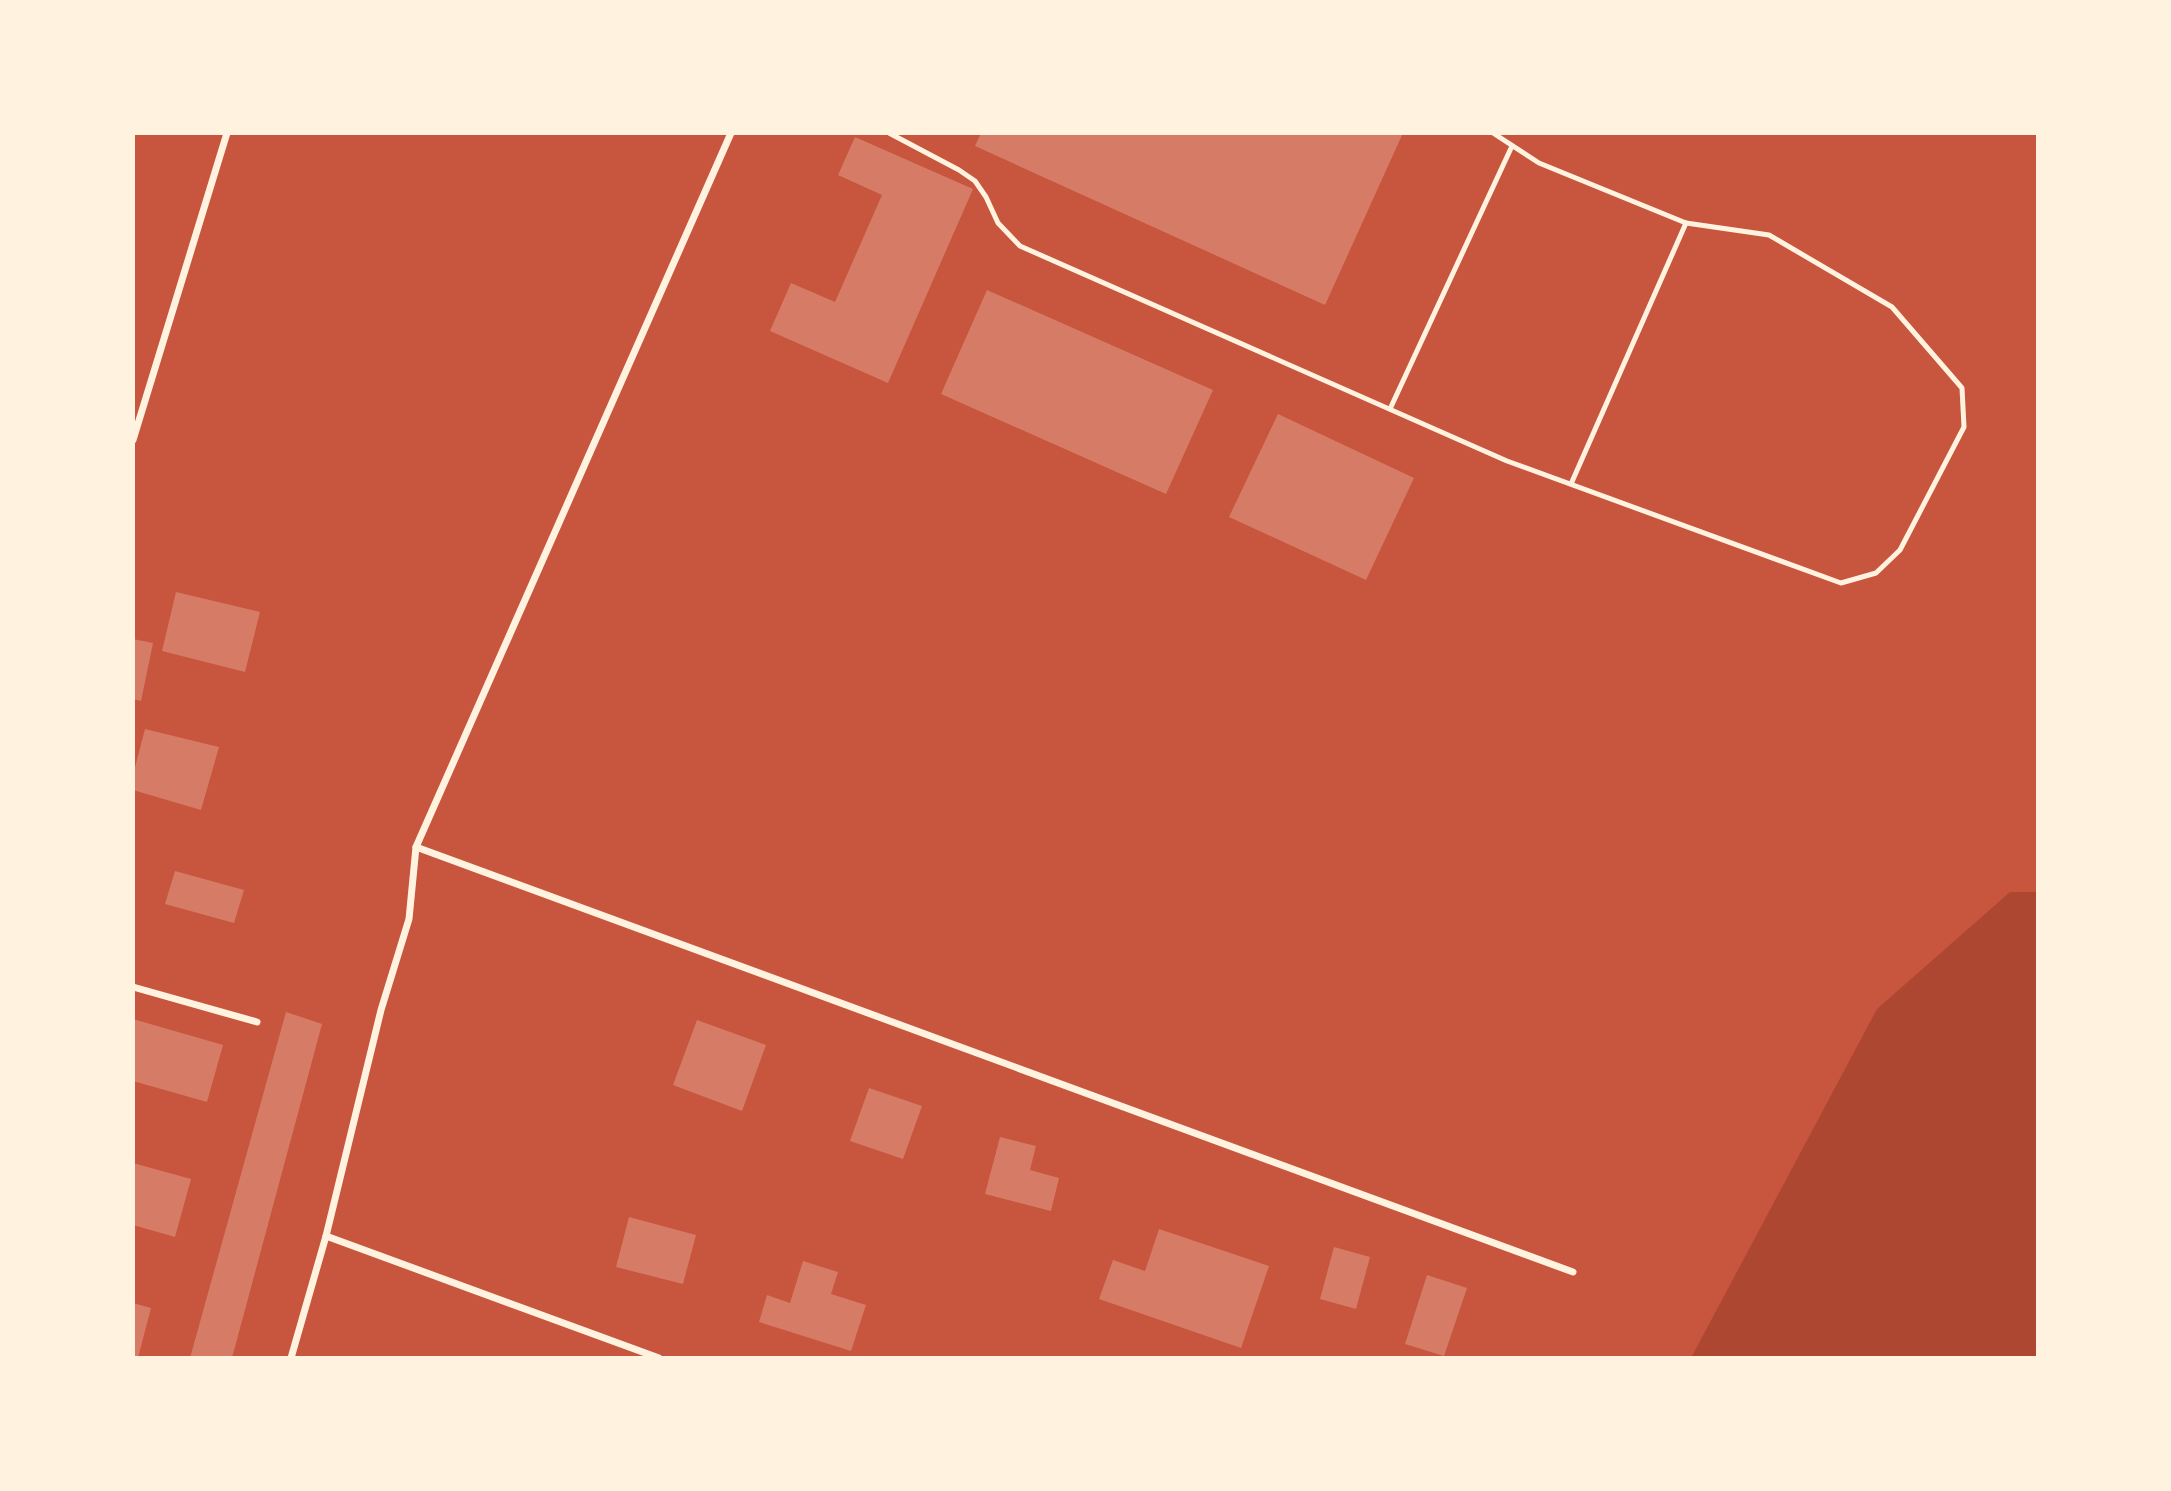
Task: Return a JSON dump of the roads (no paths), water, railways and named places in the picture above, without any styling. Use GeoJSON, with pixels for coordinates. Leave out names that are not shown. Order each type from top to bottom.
{"type":"FeatureCollection","features":[{"type":"Feature","properties":{"kind":"street"},"geometry":{"type":"LineString","coordinates":[[133,440],[227,133]]}},
{"type":"Feature","properties":{"kind":"street"},"geometry":{"type":"LineString","coordinates":[[291,1358],[326,1236],[381,1010],[409,919],[416,847],[731,133]]}},
{"type":"Feature","properties":{"kind":"street"},"geometry":{"type":"LineString","coordinates":[[416,847],[1573,1272]]}},
{"type":"Feature","properties":{"kind":"street"},"geometry":{"type":"LineString","coordinates":[[133,987],[257,1022]]}},
{"type":"Feature","properties":{"kind":"street"},"geometry":{"type":"LineString","coordinates":[[326,1236],[659,1358]]}},
{"type":"Feature","properties":{"kind":"lane"},"geometry":{"type":"LineString","coordinates":[[889,133],[975,181],[998,223],[1020,246],[1507,461],[1841,583],[1876,573],[1900,550],[1964,428],[1962,388],[1892,307],[1769,235],[1686,223],[1539,163],[1493,133]]}},
{"type":"Feature","properties":{"kind":"lane"},"geometry":{"type":"LineString","coordinates":[[1390,409],[1512,146]]}},
{"type":"Feature","properties":{"kind":"lane"},"geometry":{"type":"LineString","coordinates":[[1571,484],[1686,223]]}}]}
